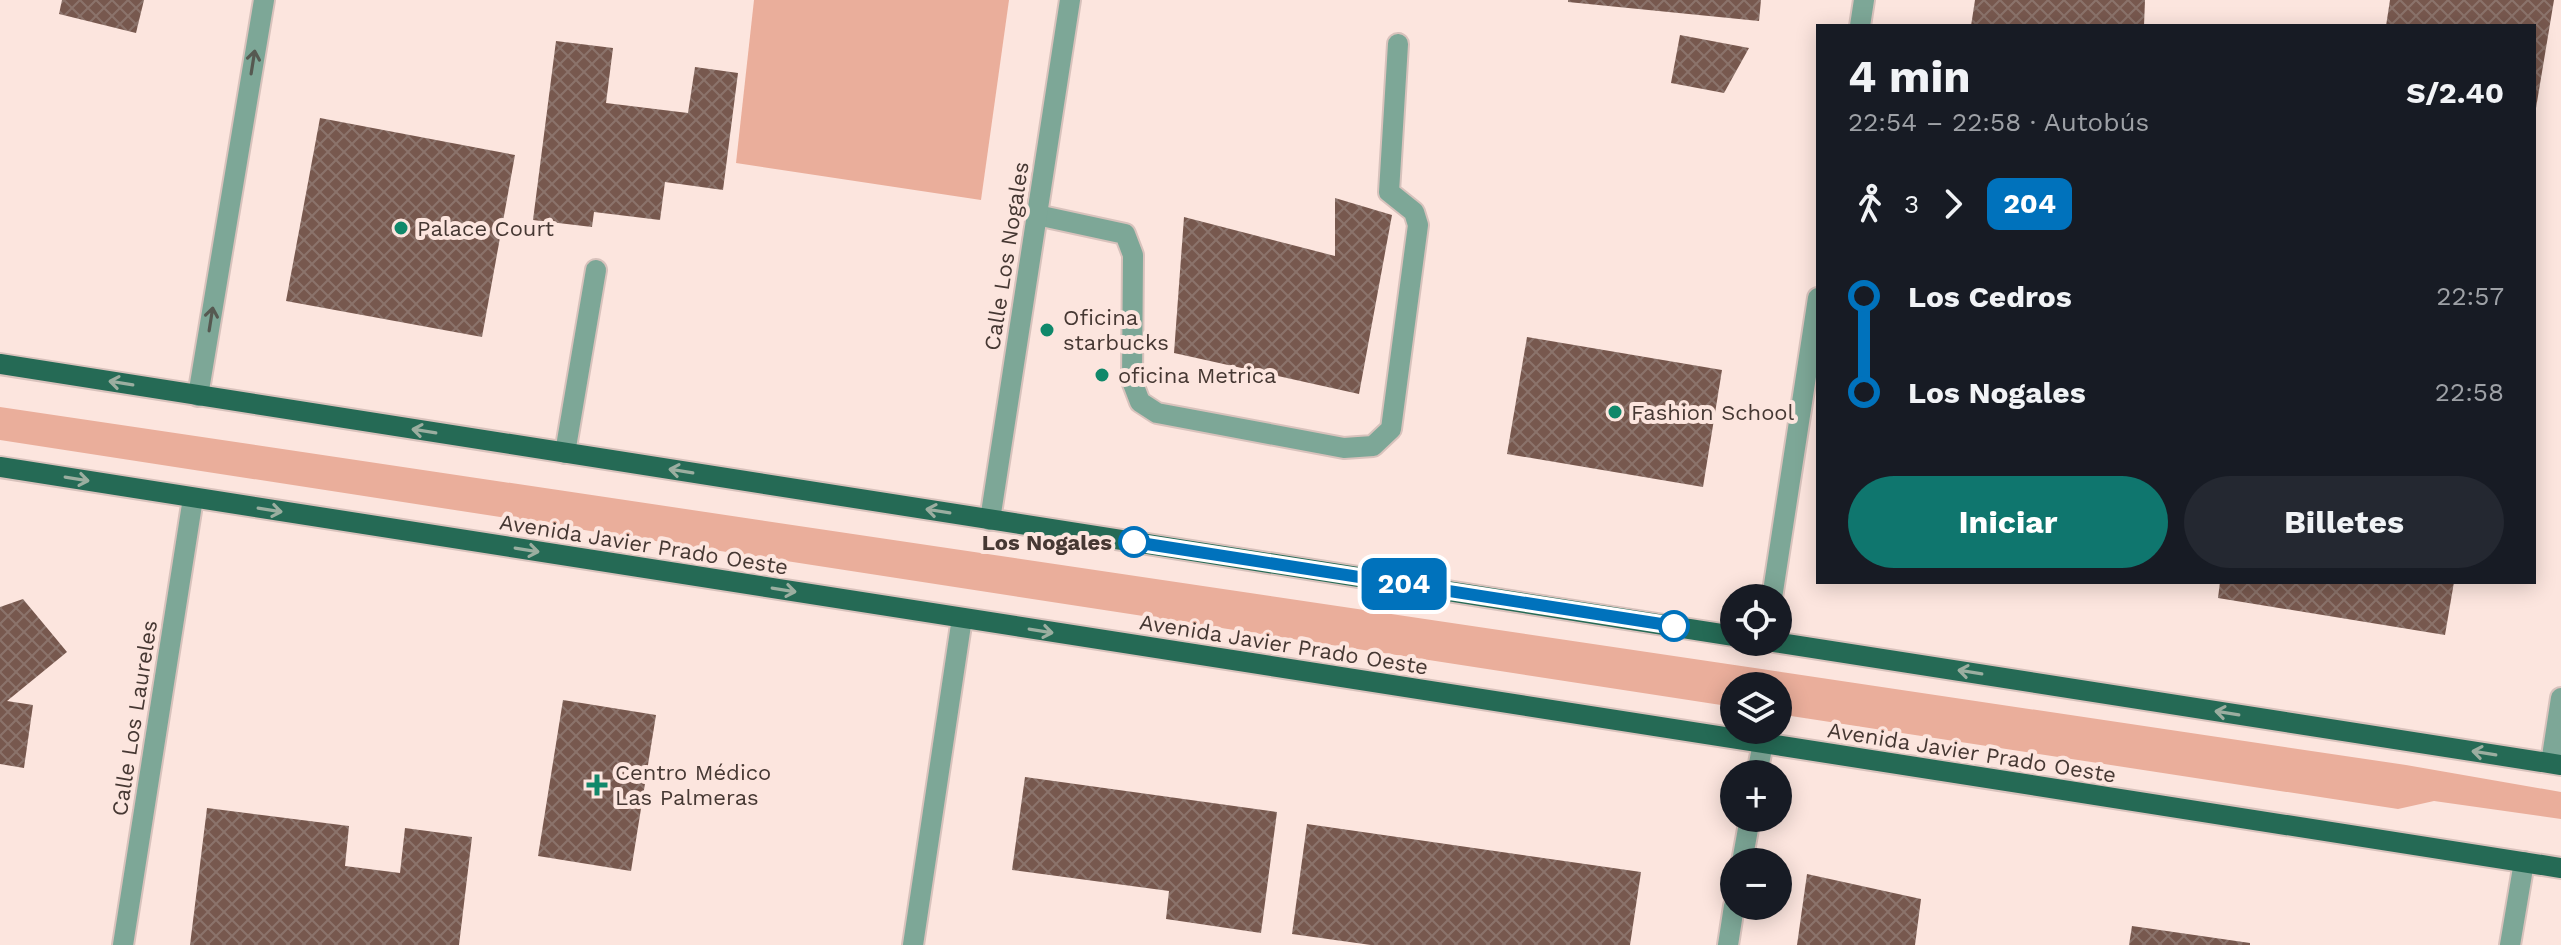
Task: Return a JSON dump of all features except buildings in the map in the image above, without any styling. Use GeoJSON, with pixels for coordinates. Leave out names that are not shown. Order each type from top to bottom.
{"type":"FeatureCollection","features":[{"type":"Feature","properties":{"kind":"main road"},"geometry":{"type":"LineString","coordinates":[[0,364],[1720,634]]}},
{"type":"Feature","properties":{"kind":"main road","name":"Avenida Javier Prado Oeste"},"geometry":{"type":"LineString","coordinates":[[0,467],[1720,736]]}},
{"type":"Feature","properties":{"kind":"main road"},"geometry":{"type":"LineString","coordinates":[[1792,645],[2556,764]]}},
{"type":"Feature","properties":{"kind":"main road","name":"Avenida Javier Prado Oeste"},"geometry":{"type":"LineString","coordinates":[[1769,744],[2561,868]]}},
{"type":"Feature","properties":{"kind":"street"},"geometry":{"type":"LineString","coordinates":[[198,396],[264,0]]}},
{"type":"Feature","properties":{"kind":"street","name":"Calle Los Nogales"},"geometry":{"type":"LineString","coordinates":[[990,520],[1070,0]]}},
{"type":"Feature","properties":{"kind":"street"},"geometry":{"type":"LineString","coordinates":[[1860,24],[1864,0]]}},
{"type":"Feature","properties":{"kind":"street"},"geometry":{"type":"LineString","coordinates":[[1037,215],[1125,234],[1130,242],[1133,255],[1132,381],[1140,402],[1157,413],[1344,448],[1373,446],[1391,429],[1418,225],[1414,212],[1389,192],[1398,44]]}},
{"type":"Feature","properties":{"kind":"street"},"geometry":{"type":"LineString","coordinates":[[565,453],[596,270]]}},
{"type":"Feature","properties":{"kind":"street"},"geometry":{"type":"LineString","coordinates":[[1774,584],[1816,311]]}},
{"type":"Feature","properties":{"kind":"street","name":"Calle Los Laureles"},"geometry":{"type":"LineString","coordinates":[[123,945],[193,498]]}},
{"type":"Feature","properties":{"kind":"street"},"geometry":{"type":"LineString","coordinates":[[913,945],[962,618]]}},
{"type":"Feature","properties":{"kind":"street"},"geometry":{"type":"LineString","coordinates":[[2556,764],[2561,698]]}},
{"type":"Feature","properties":{"kind":"street"},"geometry":{"type":"LineString","coordinates":[[2510,945],[2524,862]]}},
{"type":"Feature","properties":{"kind":"street"},"geometry":{"type":"LineString","coordinates":[[1728,945],[1732,920]]}},
{"type":"Feature","properties":{"kind":"shaded area"},"geometry":{"type":"Polygon","coordinates":[[[754,0],[1009,0],[981,200],[736,163],[754,0]]]}},
{"type":"Feature","properties":{"kind":"shaded area"},"geometry":{"type":"Polygon","coordinates":[[[0,407],[1781,672],[1720,672],[1720,705],[0,440],[0,407]]]}},
{"type":"Feature","properties":{"kind":"shaded area"},"geometry":{"type":"Polygon","coordinates":[[[1792,674],[2406,765],[2561,792],[2561,819],[2434,801],[2398,809],[1792,716],[1792,674]]]}},
{"type":"Feature","properties":{"kind":"bus line","name":"204"},"geometry":{"type":"LineString","coordinates":[[1134,542],[1674,626]]}},
{"type":"Feature","properties":{"kind":"place","name":"Palace Court"},"geometry":{"type":"Point","coordinates":[401,228]}},
{"type":"Feature","properties":{"kind":"place","name":"Oficina starbucks"},"geometry":{"type":"Point","coordinates":[1047,330]}},
{"type":"Feature","properties":{"kind":"place","name":"oficina Metrica"},"geometry":{"type":"Point","coordinates":[1102,375]}},
{"type":"Feature","properties":{"kind":"place","name":"Fashion School"},"geometry":{"type":"Point","coordinates":[1615,412]}},
{"type":"Feature","properties":{"kind":"place","name":"Los Nogales"},"geometry":{"type":"Point","coordinates":[1134,542]}},
{"type":"Feature","properties":{"kind":"place","name":"Centro Médico Las Palmeras"},"geometry":{"type":"Point","coordinates":[597,785]}}]}
